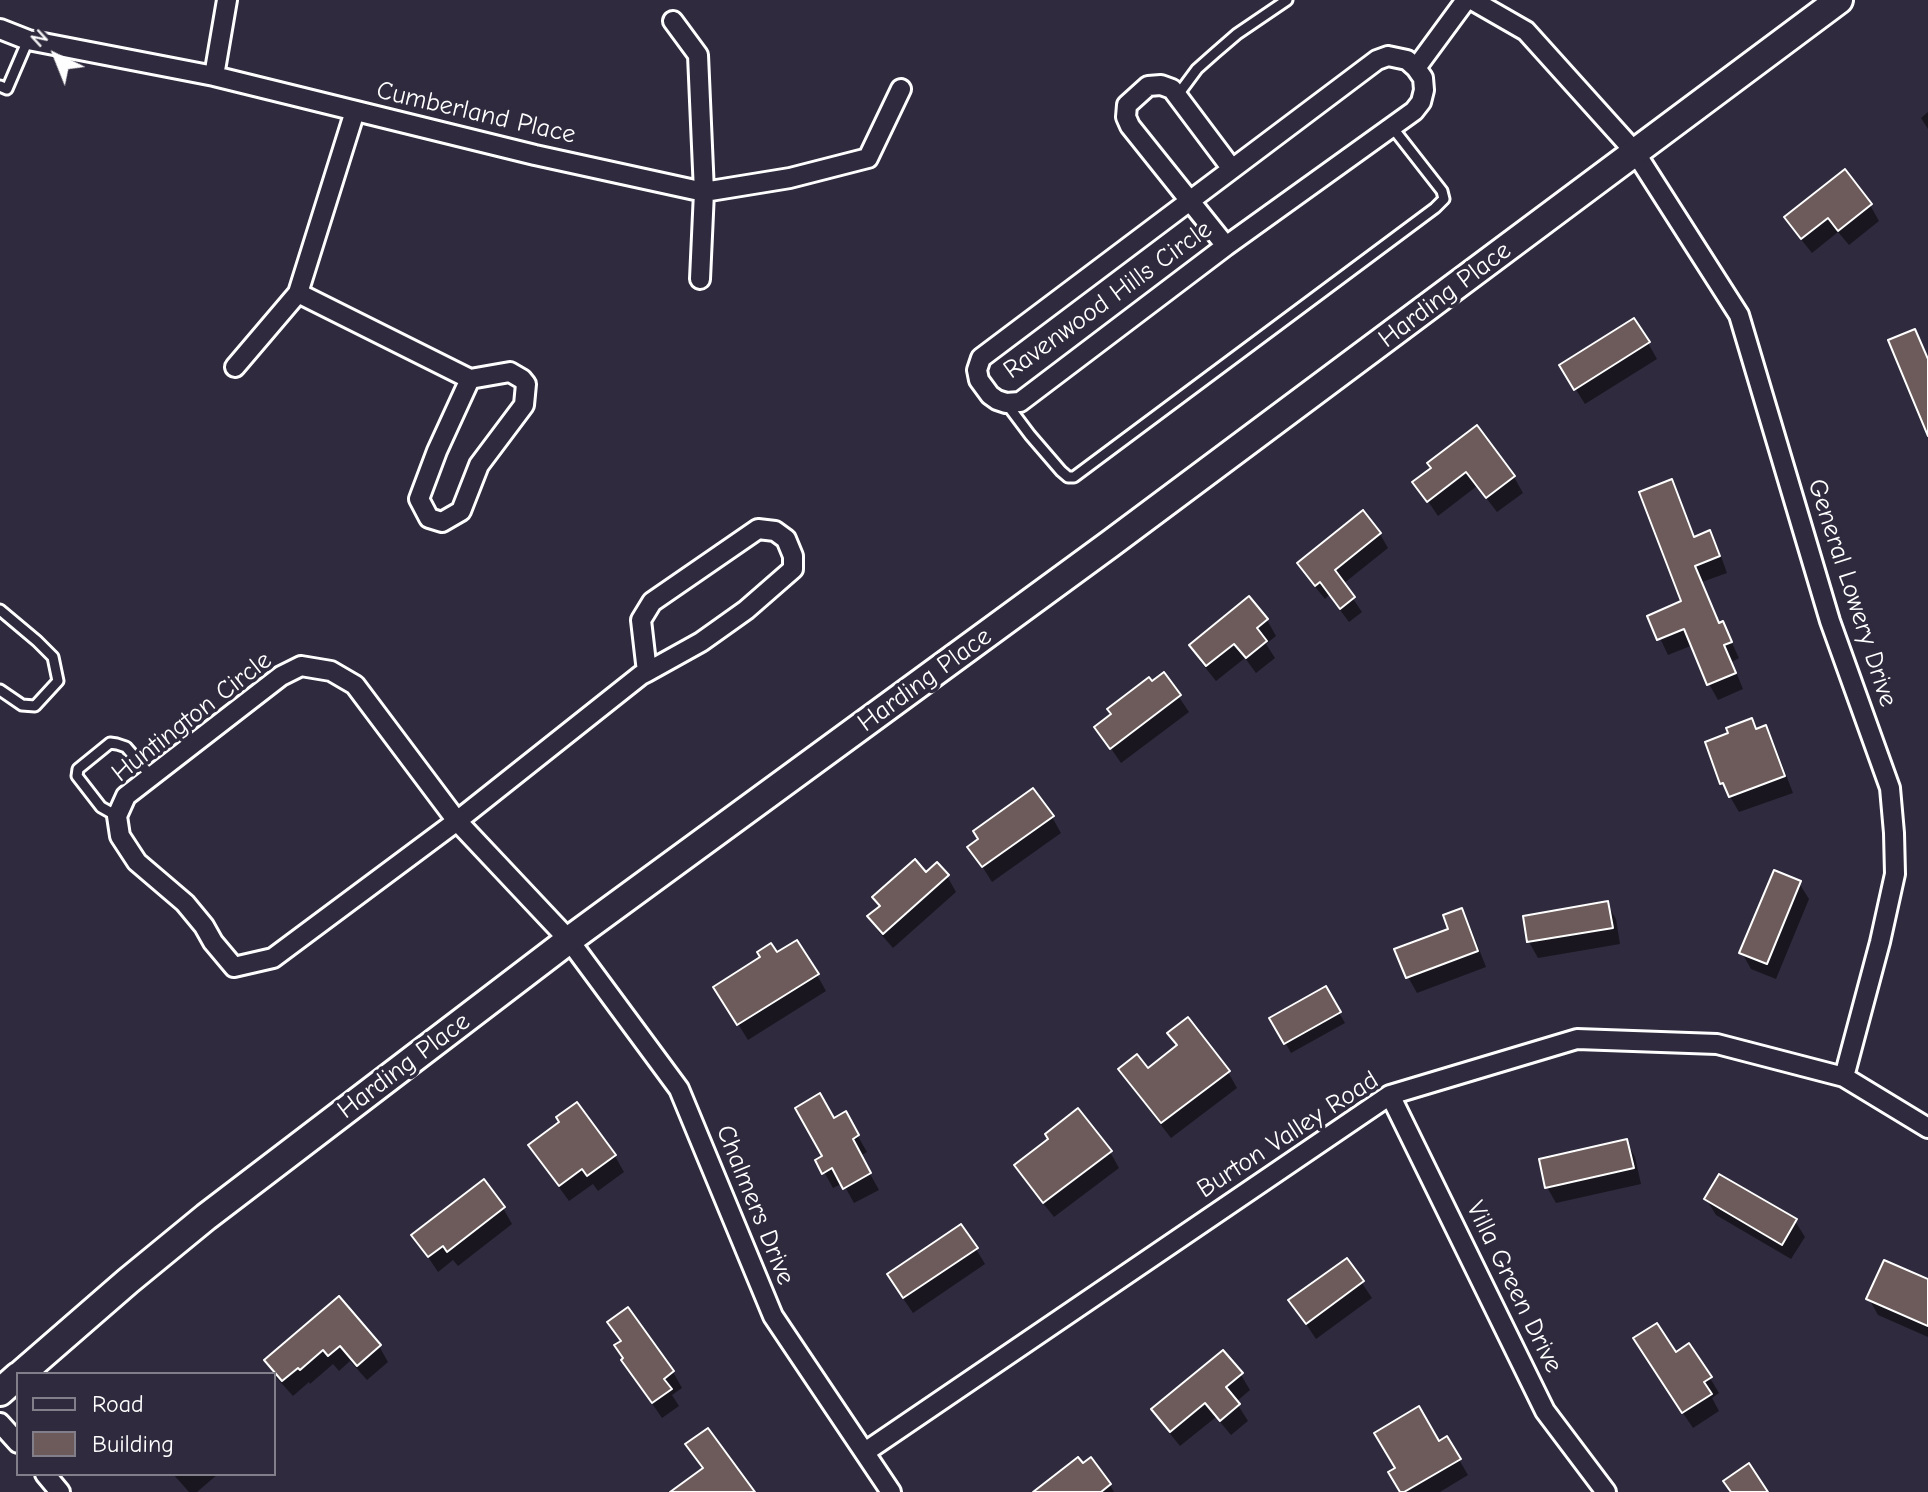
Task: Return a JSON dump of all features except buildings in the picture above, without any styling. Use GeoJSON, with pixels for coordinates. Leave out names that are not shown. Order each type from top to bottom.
{"type":"FeatureCollection","features":[{"type":"Feature","properties":{"kind":"main road","name":"Harding Place"},"geometry":{"type":"LineString","coordinates":[[22,1372],[218,1208],[569,940],[1123,535],[1839,0]]}},
{"type":"Feature","properties":{"kind":"main road","name":"Harding Place"},"geometry":{"type":"LineString","coordinates":[[0,1392],[16,1378]]}},
{"type":"Feature","properties":{"kind":"street"},"geometry":{"type":"LineString","coordinates":[[214,76],[227,0]]}},
{"type":"Feature","properties":{"kind":"street"},"geometry":{"type":"LineString","coordinates":[[1416,68],[1469,0]]}},
{"type":"Feature","properties":{"kind":"street","name":"General Lowery Drive"},"geometry":{"type":"LineString","coordinates":[[1469,0],[1526,31],[1635,152],[1739,315],[1830,621],[1890,788],[1895,874],[1844,1077]]}},
{"type":"Feature","properties":{"kind":"street"},"geometry":{"type":"LineString","coordinates":[[673,21],[698,55],[704,192],[700,279]]}},
{"type":"Feature","properties":{"kind":"street","name":"Cumberland Place"},"geometry":{"type":"LineString","coordinates":[[0,29],[28,40],[214,76],[535,155],[704,192],[790,178],[868,158],[901,89]]}},
{"type":"Feature","properties":{"kind":"street","name":"Ravenwood Hills Circle"},"geometry":{"type":"LineString","coordinates":[[1388,56],[1407,60],[1416,68],[1423,78],[1424,90],[1421,102],[1414,111],[1392,127],[1226,246],[1020,402],[997,400],[979,380],[977,370],[981,358],[1377,60],[1388,56]]}},
{"type":"Feature","properties":{"kind":"street"},"geometry":{"type":"LineString","coordinates":[[1226,246],[1130,126],[1126,117],[1127,105],[1148,86],[1161,85],[1172,89],[1232,169]]}},
{"type":"Feature","properties":{"kind":"street"},"geometry":{"type":"LineString","coordinates":[[235,367],[298,293],[355,111]]}},
{"type":"Feature","properties":{"kind":"street"},"geometry":{"type":"LineString","coordinates":[[298,293],[470,379],[510,372],[526,384],[524,405],[479,465],[461,511],[442,522],[429,518],[419,499],[470,379]]}},
{"type":"Feature","properties":{"kind":"street","name":"Huntington Circle"},"geometry":{"type":"LineString","coordinates":[[569,940],[457,821],[355,685],[331,671],[301,666],[281,676],[126,796],[117,816],[120,836],[137,862],[185,903],[234,967],[273,958],[457,821],[647,672],[701,642],[746,610],[793,569],[793,556],[786,539],[775,531],[758,529],[652,602],[641,620],[647,672]]}},
{"type":"Feature","properties":{"kind":"street","name":"Chalmers Drive"},"geometry":{"type":"LineString","coordinates":[[569,940],[679,1089],[773,1316],[891,1492]]}},
{"type":"Feature","properties":{"kind":"street","name":"Burton Valley Road"},"geometry":{"type":"LineString","coordinates":[[865,1452],[1390,1095],[1577,1039],[1717,1044],[1844,1077],[1928,1128]]}},
{"type":"Feature","properties":{"kind":"street","name":"Villa Green Drive"},"geometry":{"type":"LineString","coordinates":[[1390,1095],[1545,1411],[1606,1492]]}},
{"type":"Feature","properties":{"kind":"street"},"geometry":{"type":"LineString","coordinates":[[0,1423],[16,1441]]}},
{"type":"Feature","properties":{"kind":"street"},"geometry":{"type":"LineString","coordinates":[[47,1476],[60,1492]]}},
{"type":"Feature","properties":{"kind":"lane"},"geometry":{"type":"LineString","coordinates":[[1177,96],[1197,69],[1215,53],[1287,0]]}},
{"type":"Feature","properties":{"kind":"lane"},"geometry":{"type":"LineString","coordinates":[[0,86],[7,89],[28,40]]}},
{"type":"Feature","properties":{"kind":"lane"},"geometry":{"type":"LineString","coordinates":[[1006,403],[1061,471],[1068,477],[1074,477],[1444,199],[1442,191],[1392,127]]}},
{"type":"Feature","properties":{"kind":"lane"},"geometry":{"type":"LineString","coordinates":[[0,610],[53,657],[58,681],[35,706],[22,705],[0,690]]}},
{"type":"Feature","properties":{"kind":"lane"},"geometry":{"type":"LineString","coordinates":[[117,816],[101,807],[77,776],[78,769],[110,743],[126,747],[151,777]]}}]}
